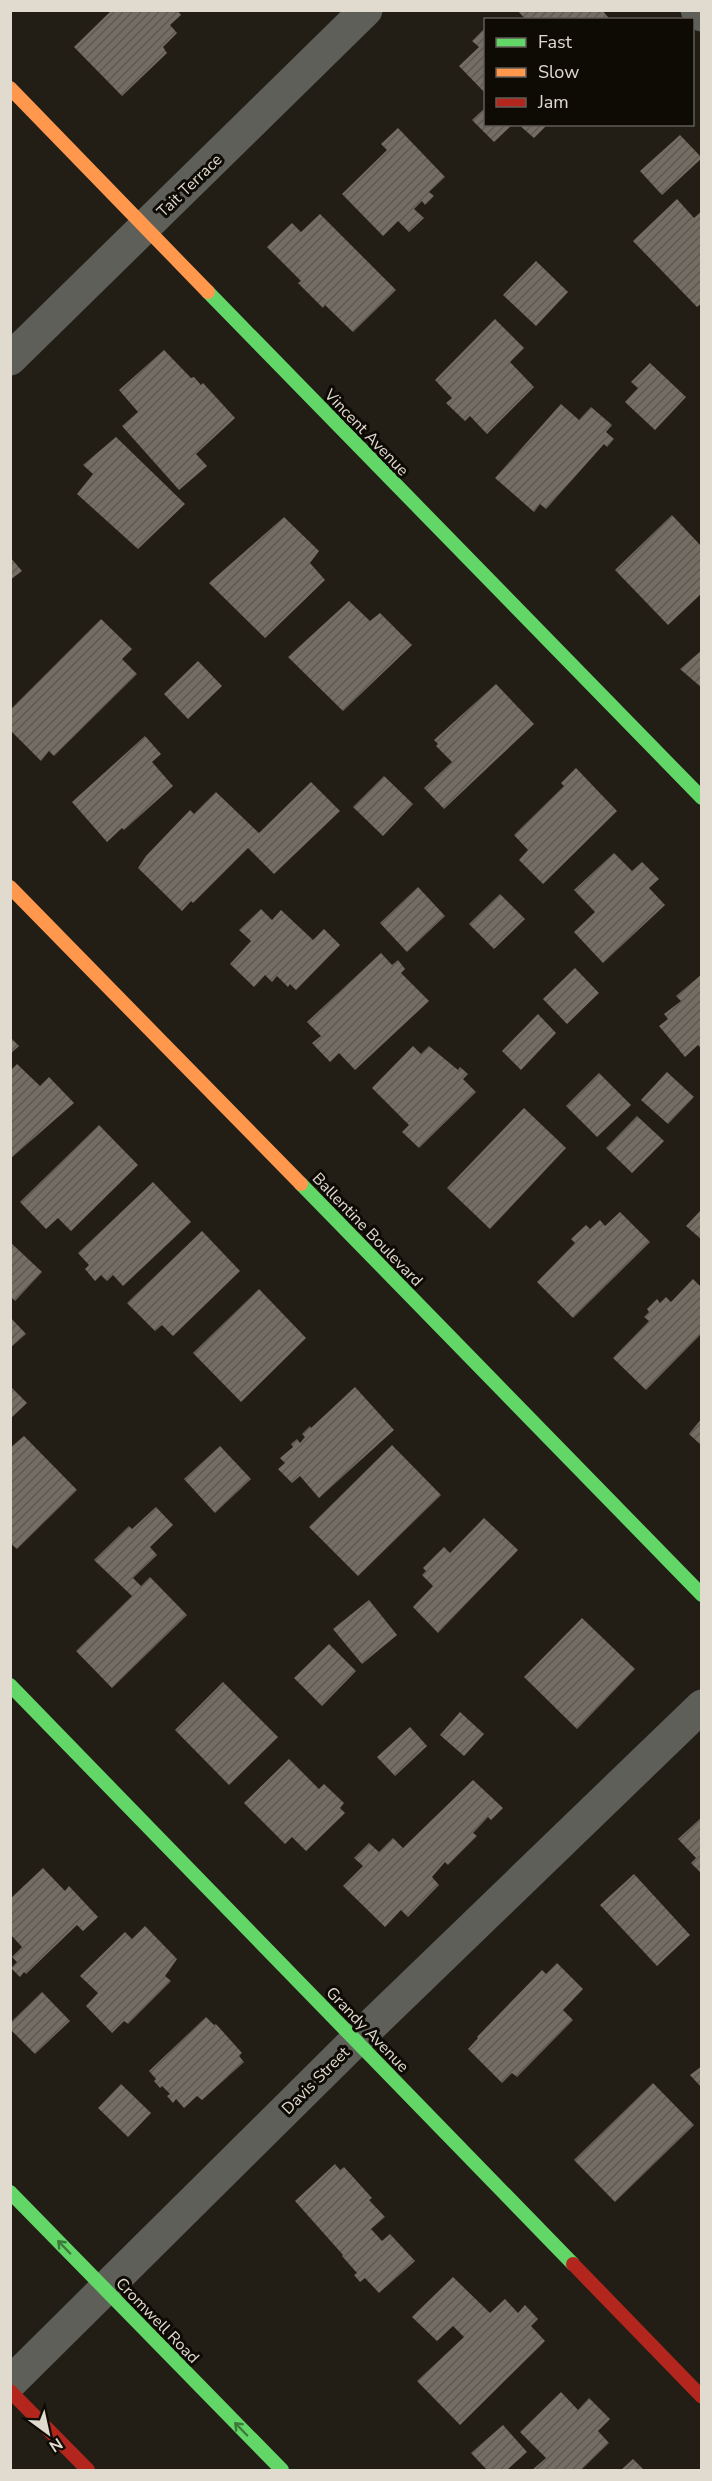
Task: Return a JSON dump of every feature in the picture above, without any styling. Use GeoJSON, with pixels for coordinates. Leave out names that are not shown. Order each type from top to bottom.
{"type":"FeatureCollection","features":[{"type":"Feature","properties":{"kind":"street","name":"Tait Terrace"},"geometry":{"type":"LineString","coordinates":[[10,359],[366,10]]}},
{"type":"Feature","properties":{"kind":"street"},"geometry":{"type":"LineString","coordinates":[[698,10],[702,15]]}},
{"type":"Feature","properties":{"kind":"street","name":"Vincent Avenue"},"geometry":{"type":"LineString","coordinates":[[10,88],[702,798]]}},
{"type":"Feature","properties":{"kind":"street","name":"Ballentine Boulevard"},"geometry":{"type":"LineString","coordinates":[[10,887],[702,1595]]}},
{"type":"Feature","properties":{"kind":"street","name":"Grandy Avenue"},"geometry":{"type":"LineString","coordinates":[[10,1685],[356,2040],[532,2225],[702,2397]]}},
{"type":"Feature","properties":{"kind":"street","name":"Davis Street"},"geometry":{"type":"LineString","coordinates":[[10,2382],[356,2040],[702,1706]]}},
{"type":"Feature","properties":{"kind":"street","name":"Cromwell Road"},"geometry":{"type":"LineString","coordinates":[[10,2192],[282,2470]]}},
{"type":"Feature","properties":{"kind":"street"},"geometry":{"type":"LineString","coordinates":[[10,2391],[88,2470]]}},
{"type":"Feature","properties":{"kind":"building"},"geometry":{"type":"Polygon","coordinates":[[[112,10],[177,10],[181,15],[170,25],[177,33],[163,47],[167,53],[122,96],[74,47],[112,10]]]}},
{"type":"Feature","properties":{"kind":"building"},"geometry":{"type":"Polygon","coordinates":[[[517,10],[602,10],[608,17],[608,18],[524,18],[517,10]]]}},
{"type":"Feature","properties":{"kind":"building"},"geometry":{"type":"Polygon","coordinates":[[[484,29],[484,92],[459,66],[479,47],[472,41],[484,29]]]}},
{"type":"Feature","properties":{"kind":"building"},"geometry":{"type":"Polygon","coordinates":[[[484,109],[484,126],[511,126],[494,142],[472,120],[484,109]]]}},
{"type":"Feature","properties":{"kind":"building"},"geometry":{"type":"Polygon","coordinates":[[[520,126],[546,126],[534,138],[520,126]]]}},
{"type":"Feature","properties":{"kind":"building"},"geometry":{"type":"Polygon","coordinates":[[[398,128],[445,177],[429,192],[434,196],[425,205],[422,201],[414,209],[424,218],[409,232],[398,221],[383,236],[342,194],[387,150],[381,144],[398,128]]]}},
{"type":"Feature","properties":{"kind":"building"},"geometry":{"type":"Polygon","coordinates":[[[680,135],[702,158],[662,195],[640,171],[680,135]]]}},
{"type":"Feature","properties":{"kind":"building"},"geometry":{"type":"Polygon","coordinates":[[[677,199],[694,218],[702,211],[702,303],[697,307],[633,241],[677,199]]]}},
{"type":"Feature","properties":{"kind":"building"},"geometry":{"type":"Polygon","coordinates":[[[320,214],[396,290],[353,332],[325,305],[323,308],[298,283],[301,281],[267,247],[292,223],[301,232],[320,214]]]}},
{"type":"Feature","properties":{"kind":"building"},"geometry":{"type":"Polygon","coordinates":[[[536,261],[568,292],[536,326],[503,295],[536,261]]]}},
{"type":"Feature","properties":{"kind":"building"},"geometry":{"type":"Polygon","coordinates":[[[495,319],[524,348],[510,362],[534,387],[487,434],[470,416],[465,421],[446,403],[452,398],[435,380],[495,319]]]}},
{"type":"Feature","properties":{"kind":"building"},"geometry":{"type":"Polygon","coordinates":[[[164,350],[191,378],[194,377],[201,385],[203,383],[235,418],[196,454],[207,466],[179,490],[122,426],[138,412],[119,390],[164,350]]]}},
{"type":"Feature","properties":{"kind":"building"},"geometry":{"type":"Polygon","coordinates":[[[650,363],[686,397],[655,430],[625,402],[638,388],[631,382],[650,363]]]}},
{"type":"Feature","properties":{"kind":"building"},"geometry":{"type":"Polygon","coordinates":[[[561,404],[579,420],[591,407],[612,425],[606,432],[614,439],[607,447],[604,444],[546,509],[540,504],[534,512],[495,478],[561,404]]]}},
{"type":"Feature","properties":{"kind":"building"},"geometry":{"type":"Polygon","coordinates":[[[116,437],[185,504],[138,549],[77,494],[93,474],[83,465],[116,437]]]}},
{"type":"Feature","properties":{"kind":"building"},"geometry":{"type":"Polygon","coordinates":[[[672,515],[702,547],[702,593],[668,625],[615,570],[672,515]]]}},
{"type":"Feature","properties":{"kind":"building"},"geometry":{"type":"Polygon","coordinates":[[[284,517],[319,551],[310,563],[325,580],[265,638],[209,583],[284,517]]]}},
{"type":"Feature","properties":{"kind":"building"},"geometry":{"type":"Polygon","coordinates":[[[10,557],[22,571],[10,580],[10,557]]]}},
{"type":"Feature","properties":{"kind":"building"},"geometry":{"type":"Polygon","coordinates":[[[349,601],[370,621],[380,613],[412,645],[343,711],[288,657],[349,601]]]}},
{"type":"Feature","properties":{"kind":"building"},"geometry":{"type":"Polygon","coordinates":[[[101,619],[132,649],[122,659],[137,674],[54,756],[49,751],[41,761],[10,730],[10,710],[101,619]]]}},
{"type":"Feature","properties":{"kind":"building"},"geometry":{"type":"Polygon","coordinates":[[[702,650],[702,688],[680,669],[702,650]]]}},
{"type":"Feature","properties":{"kind":"building"},"geometry":{"type":"Polygon","coordinates":[[[198,661],[222,686],[188,719],[164,694],[198,661]]]}},
{"type":"Feature","properties":{"kind":"building"},"geometry":{"type":"Polygon","coordinates":[[[496,684],[534,724],[444,809],[424,788],[452,762],[436,746],[438,744],[434,740],[496,684]]]}},
{"type":"Feature","properties":{"kind":"building"},"geometry":{"type":"Polygon","coordinates":[[[145,736],[161,754],[152,762],[173,786],[124,830],[122,828],[107,842],[72,802],[145,736]]]}},
{"type":"Feature","properties":{"kind":"building"},"geometry":{"type":"Polygon","coordinates":[[[576,768],[617,811],[543,884],[519,860],[528,850],[514,835],[564,786],[561,783],[576,768]]]}},
{"type":"Feature","properties":{"kind":"building"},"geometry":{"type":"Polygon","coordinates":[[[384,776],[413,804],[383,836],[353,807],[384,776]]]}},
{"type":"Feature","properties":{"kind":"building"},"geometry":{"type":"Polygon","coordinates":[[[311,782],[340,811],[274,874],[248,848],[193,903],[191,901],[182,911],[138,868],[146,856],[190,810],[194,814],[216,792],[259,833],[311,782]]]}},
{"type":"Feature","properties":{"kind":"building"},"geometry":{"type":"Polygon","coordinates":[[[614,853],[632,871],[642,862],[659,879],[649,888],[665,905],[603,963],[574,932],[595,912],[574,890],[614,853]]]}},
{"type":"Feature","properties":{"kind":"building"},"geometry":{"type":"Polygon","coordinates":[[[418,887],[445,916],[407,952],[380,923],[418,887]]]}},
{"type":"Feature","properties":{"kind":"building"},"geometry":{"type":"Polygon","coordinates":[[[500,894],[525,919],[494,949],[469,924],[500,894]]]}},
{"type":"Feature","properties":{"kind":"building"},"geometry":{"type":"Polygon","coordinates":[[[261,909],[272,920],[281,910],[313,940],[324,929],[340,945],[296,990],[290,984],[288,987],[277,976],[272,982],[265,975],[254,987],[230,964],[251,941],[239,930],[261,909]]]}},
{"type":"Feature","properties":{"kind":"building"},"geometry":{"type":"Polygon","coordinates":[[[381,953],[392,965],[398,960],[405,969],[401,973],[429,1001],[355,1070],[339,1053],[330,1062],[312,1043],[321,1036],[307,1022],[381,953]]]}},
{"type":"Feature","properties":{"kind":"building"},"geometry":{"type":"Polygon","coordinates":[[[575,968],[599,993],[567,1024],[543,999],[575,968]]]}},
{"type":"Feature","properties":{"kind":"building"},"geometry":{"type":"Polygon","coordinates":[[[702,974],[702,1050],[698,1045],[685,1057],[659,1026],[668,1019],[664,1014],[681,1001],[676,996],[702,974]]]}},
{"type":"Feature","properties":{"kind":"building"},"geometry":{"type":"Polygon","coordinates":[[[538,1014],[556,1033],[521,1070],[502,1051],[538,1014]]]}},
{"type":"Feature","properties":{"kind":"building"},"geometry":{"type":"Polygon","coordinates":[[[10,1037],[19,1046],[10,1054],[10,1037]]]}},
{"type":"Feature","properties":{"kind":"building"},"geometry":{"type":"Polygon","coordinates":[[[413,1046],[421,1054],[429,1046],[458,1070],[460,1067],[468,1074],[463,1079],[476,1092],[419,1148],[402,1132],[409,1125],[372,1088],[413,1046]]]}},
{"type":"Feature","properties":{"kind":"building"},"geometry":{"type":"Polygon","coordinates":[[[17,1064],[40,1086],[49,1077],[74,1103],[10,1159],[10,1071],[17,1064]]]}},
{"type":"Feature","properties":{"kind":"building"},"geometry":{"type":"Polygon","coordinates":[[[667,1072],[694,1097],[668,1124],[641,1100],[667,1072]]]}},
{"type":"Feature","properties":{"kind":"building"},"geometry":{"type":"Polygon","coordinates":[[[599,1073],[631,1105],[597,1137],[566,1106],[599,1073]]]}},
{"type":"Feature","properties":{"kind":"building"},"geometry":{"type":"Polygon","coordinates":[[[524,1108],[566,1148],[490,1229],[447,1188],[524,1108]]]}},
{"type":"Feature","properties":{"kind":"building"},"geometry":{"type":"Polygon","coordinates":[[[637,1116],[664,1141],[632,1173],[606,1148],[637,1116]]]}},
{"type":"Feature","properties":{"kind":"building"},"geometry":{"type":"Polygon","coordinates":[[[99,1125],[138,1165],[71,1231],[58,1218],[46,1229],[20,1202],[99,1125]]]}},
{"type":"Feature","properties":{"kind":"building"},"geometry":{"type":"Polygon","coordinates":[[[153,1182],[191,1222],[123,1286],[113,1275],[107,1281],[101,1275],[95,1281],[85,1269],[89,1265],[78,1253],[153,1182]]]}},
{"type":"Feature","properties":{"kind":"building"},"geometry":{"type":"Polygon","coordinates":[[[702,1209],[702,1240],[686,1226],[702,1209]]]}},
{"type":"Feature","properties":{"kind":"building"},"geometry":{"type":"Polygon","coordinates":[[[620,1212],[650,1242],[573,1318],[537,1282],[575,1243],[571,1239],[586,1225],[590,1229],[600,1220],[605,1226],[620,1212]]]}},
{"type":"Feature","properties":{"kind":"building"},"geometry":{"type":"Polygon","coordinates":[[[202,1231],[240,1271],[173,1336],[162,1325],[155,1331],[127,1303],[202,1231]]]}},
{"type":"Feature","properties":{"kind":"building"},"geometry":{"type":"Polygon","coordinates":[[[10,1242],[42,1272],[15,1301],[10,1296],[10,1242]]]}},
{"type":"Feature","properties":{"kind":"building"},"geometry":{"type":"Polygon","coordinates":[[[693,1279],[702,1288],[702,1333],[646,1390],[613,1358],[649,1321],[644,1317],[649,1312],[647,1309],[657,1299],[660,1303],[666,1297],[671,1302],[693,1279]]]}},
{"type":"Feature","properties":{"kind":"building"},"geometry":{"type":"Polygon","coordinates":[[[259,1289],[306,1338],[241,1402],[193,1353],[259,1289]]]}},
{"type":"Feature","properties":{"kind":"building"},"geometry":{"type":"Polygon","coordinates":[[[10,1317],[26,1334],[10,1348],[10,1317]]]}},
{"type":"Feature","properties":{"kind":"building"},"geometry":{"type":"Polygon","coordinates":[[[10,1386],[27,1403],[10,1419],[10,1386]]]}},
{"type":"Feature","properties":{"kind":"building"},"geometry":{"type":"Polygon","coordinates":[[[355,1387],[394,1430],[319,1498],[300,1476],[292,1483],[278,1469],[285,1463],[280,1458],[293,1447],[291,1444],[297,1439],[300,1443],[305,1437],[302,1434],[355,1387]]]}},
{"type":"Feature","properties":{"kind":"building"},"geometry":{"type":"Polygon","coordinates":[[[702,1418],[702,1446],[689,1434],[702,1418]]]}},
{"type":"Feature","properties":{"kind":"building"},"geometry":{"type":"Polygon","coordinates":[[[24,1436],[77,1490],[17,1549],[10,1543],[10,1448],[24,1436]]]}},
{"type":"Feature","properties":{"kind":"building"},"geometry":{"type":"Polygon","coordinates":[[[392,1445],[441,1495],[358,1576],[309,1527],[392,1445]]]}},
{"type":"Feature","properties":{"kind":"building"},"geometry":{"type":"Polygon","coordinates":[[[220,1446],[251,1479],[215,1513],[184,1479],[220,1446]]]}},
{"type":"Feature","properties":{"kind":"building"},"geometry":{"type":"Polygon","coordinates":[[[156,1507],[173,1525],[150,1547],[157,1555],[133,1578],[141,1586],[150,1577],[187,1615],[112,1688],[76,1651],[132,1596],[94,1560],[129,1526],[132,1529],[156,1507]]]}},
{"type":"Feature","properties":{"kind":"building"},"geometry":{"type":"Polygon","coordinates":[[[484,1518],[518,1550],[438,1633],[413,1607],[433,1586],[422,1575],[426,1571],[423,1568],[444,1547],[450,1553],[484,1518]]]}},
{"type":"Feature","properties":{"kind":"building"},"geometry":{"type":"Polygon","coordinates":[[[369,1600],[397,1635],[362,1664],[333,1629],[369,1600]]]}},
{"type":"Feature","properties":{"kind":"building"},"geometry":{"type":"Polygon","coordinates":[[[582,1618],[635,1669],[577,1729],[524,1677],[582,1618]]]}},
{"type":"Feature","properties":{"kind":"building"},"geometry":{"type":"Polygon","coordinates":[[[329,1644],[356,1671],[322,1706],[294,1678],[329,1644]]]}},
{"type":"Feature","properties":{"kind":"building"},"geometry":{"type":"Polygon","coordinates":[[[223,1682],[278,1737],[229,1785],[175,1730],[223,1682]]]}},
{"type":"Feature","properties":{"kind":"building"},"geometry":{"type":"Polygon","coordinates":[[[460,1712],[484,1734],[464,1756],[440,1735],[460,1712]]]}},
{"type":"Feature","properties":{"kind":"building"},"geometry":{"type":"Polygon","coordinates":[[[410,1727],[427,1746],[395,1776],[377,1757],[410,1727]]]}},
{"type":"Feature","properties":{"kind":"building"},"geometry":{"type":"Polygon","coordinates":[[[289,1759],[319,1789],[324,1784],[344,1803],[340,1808],[345,1813],[306,1851],[292,1837],[285,1844],[244,1803],[289,1759]]]}},
{"type":"Feature","properties":{"kind":"building"},"geometry":{"type":"Polygon","coordinates":[[[473,1780],[503,1808],[491,1820],[488,1817],[473,1833],[477,1836],[448,1865],[445,1862],[432,1877],[439,1885],[408,1917],[401,1910],[385,1927],[343,1886],[363,1866],[354,1858],[369,1843],[379,1852],[393,1838],[403,1848],[473,1780]]]}},
{"type":"Feature","properties":{"kind":"building"},"geometry":{"type":"Polygon","coordinates":[[[702,1817],[702,1874],[691,1863],[696,1858],[678,1839],[702,1817]]]}},
{"type":"Feature","properties":{"kind":"building"},"geometry":{"type":"Polygon","coordinates":[[[43,1868],[65,1891],[69,1886],[98,1917],[83,1931],[77,1925],[26,1974],[24,1972],[20,1977],[11,1968],[17,1962],[12,1957],[22,1947],[10,1934],[10,1899],[43,1868]]]}},
{"type":"Feature","properties":{"kind":"building"},"geometry":{"type":"Polygon","coordinates":[[[634,1874],[690,1935],[657,1966],[600,1905],[634,1874]]]}},
{"type":"Feature","properties":{"kind":"building"},"geometry":{"type":"Polygon","coordinates":[[[145,1926],[177,1959],[165,1976],[171,1981],[128,2024],[124,2021],[112,2033],[86,2006],[98,1993],[80,1976],[125,1932],[132,1939],[145,1926]]]}},
{"type":"Feature","properties":{"kind":"building"},"geometry":{"type":"Polygon","coordinates":[[[557,1963],[583,1989],[563,2010],[573,2020],[517,2077],[512,2073],[502,2083],[468,2049],[542,1970],[546,1974],[557,1963]]]}},
{"type":"Feature","properties":{"kind":"building"},"geometry":{"type":"Polygon","coordinates":[[[42,1992],[70,2021],[35,2054],[10,2029],[10,2023],[42,1992]]]}},
{"type":"Feature","properties":{"kind":"building"},"geometry":{"type":"Polygon","coordinates":[[[206,2017],[214,2025],[216,2024],[242,2053],[239,2056],[244,2062],[202,2100],[197,2096],[184,2108],[176,2099],[173,2103],[167,2096],[170,2094],[162,2086],[160,2088],[149,2071],[206,2017]]]}},
{"type":"Feature","properties":{"kind":"building"},"geometry":{"type":"Polygon","coordinates":[[[702,2066],[702,2088],[690,2075],[702,2066]]]}},
{"type":"Feature","properties":{"kind":"building"},"geometry":{"type":"Polygon","coordinates":[[[653,2083],[694,2125],[615,2202],[574,2160],[653,2083]]]}},
{"type":"Feature","properties":{"kind":"building"},"geometry":{"type":"Polygon","coordinates":[[[121,2084],[151,2113],[128,2137],[98,2108],[121,2084]]]}},
{"type":"Feature","properties":{"kind":"building"},"geometry":{"type":"Polygon","coordinates":[[[335,2164],[340,2170],[344,2167],[372,2198],[369,2200],[385,2217],[371,2229],[382,2241],[390,2234],[415,2261],[379,2293],[365,2278],[360,2282],[354,2275],[357,2273],[343,2255],[295,2201],[335,2164]]]}},
{"type":"Feature","properties":{"kind":"building"},"geometry":{"type":"Polygon","coordinates":[[[453,2277],[490,2313],[505,2299],[518,2313],[525,2305],[538,2319],[531,2326],[545,2341],[460,2425],[417,2381],[464,2337],[453,2326],[437,2341],[412,2317],[453,2277]]]}},
{"type":"Feature","properties":{"kind":"building"},"geometry":{"type":"Polygon","coordinates":[[[561,2392],[578,2410],[589,2398],[610,2419],[598,2431],[609,2443],[581,2470],[532,2470],[546,2458],[520,2432],[561,2392]]]}},
{"type":"Feature","properties":{"kind":"building"},"geometry":{"type":"Polygon","coordinates":[[[503,2425],[527,2452],[507,2470],[487,2470],[471,2453],[503,2425]]]}},
{"type":"Feature","properties":{"kind":"building"},"geometry":{"type":"Polygon","coordinates":[[[633,2459],[644,2470],[621,2470],[633,2459]]]}},
{"type":"Feature","properties":{"kind":"traffic: fast"},"geometry":{"type":"LineString","coordinates":[[208,292],[702,798]]}},
{"type":"Feature","properties":{"kind":"traffic: fast"},"geometry":{"type":"LineString","coordinates":[[301,1184],[702,1595]]}},
{"type":"Feature","properties":{"kind":"traffic: fast"},"geometry":{"type":"LineString","coordinates":[[10,1685],[573,2264]]}},
{"type":"Feature","properties":{"kind":"traffic: fast"},"geometry":{"type":"LineString","coordinates":[[10,2192],[282,2470]]}},
{"type":"Feature","properties":{"kind":"traffic: slow"},"geometry":{"type":"LineString","coordinates":[[10,88],[208,292]]}},
{"type":"Feature","properties":{"kind":"traffic: slow"},"geometry":{"type":"LineString","coordinates":[[10,887],[301,1184]]}},
{"type":"Feature","properties":{"kind":"traffic: jam"},"geometry":{"type":"LineString","coordinates":[[573,2264],[702,2397]]}},
{"type":"Feature","properties":{"kind":"traffic: jam"},"geometry":{"type":"LineString","coordinates":[[10,2391],[88,2470]]}}]}
